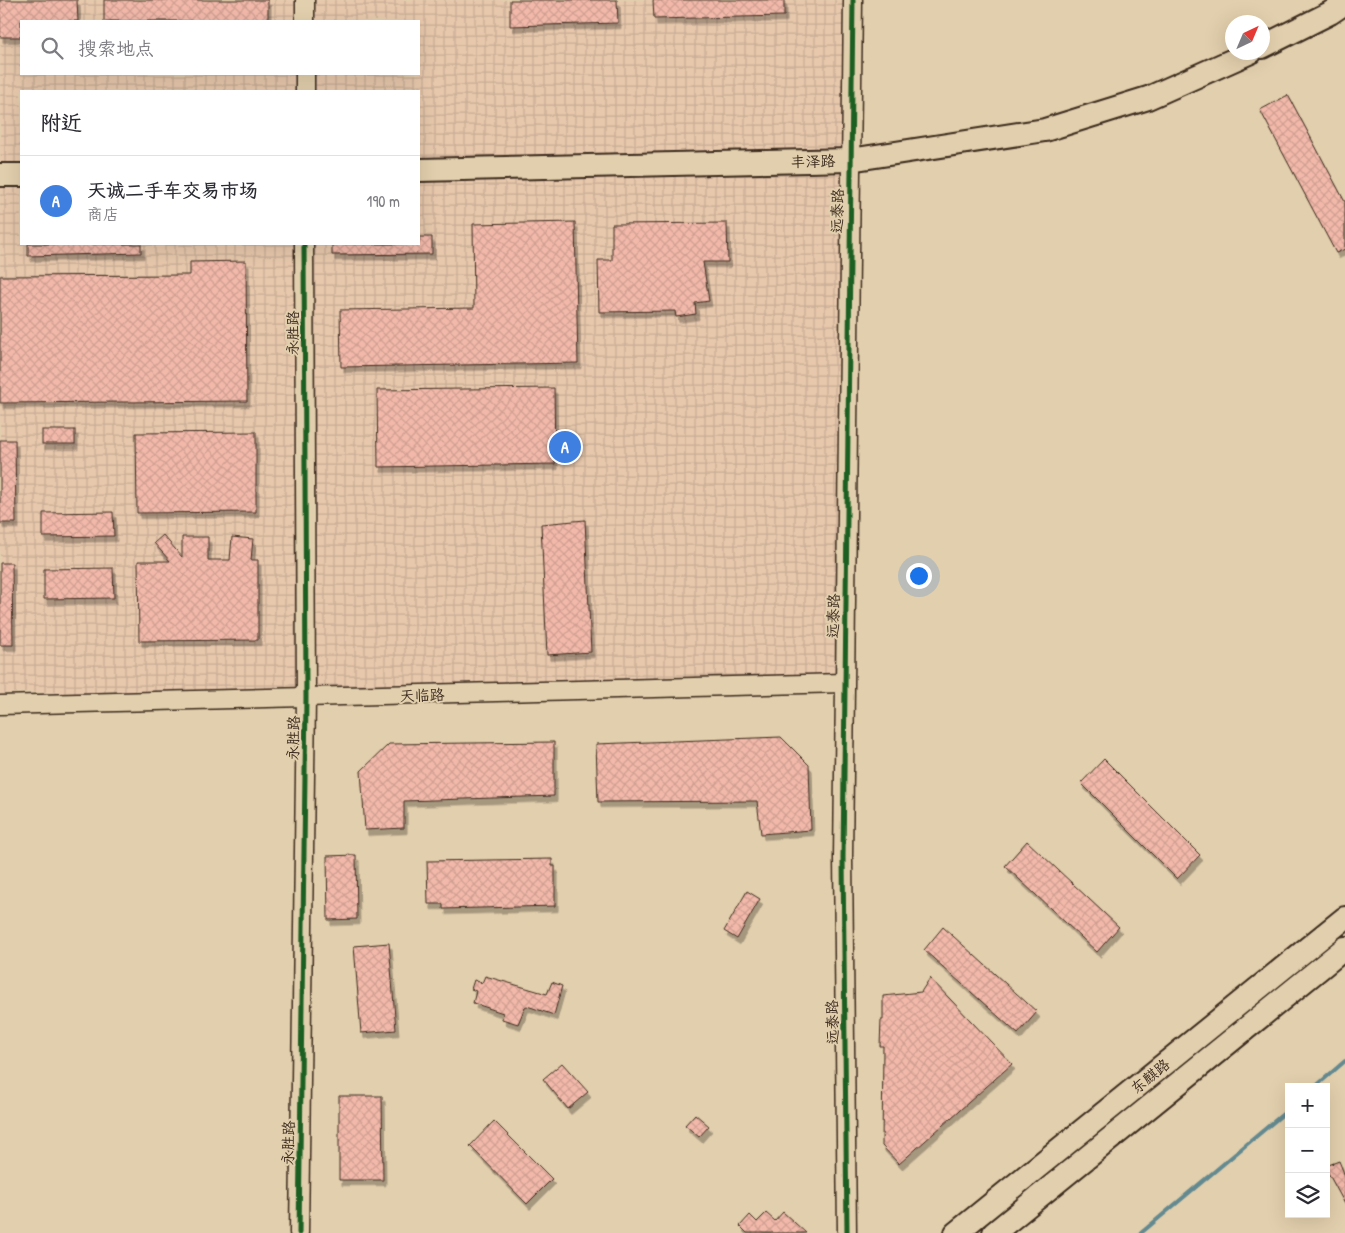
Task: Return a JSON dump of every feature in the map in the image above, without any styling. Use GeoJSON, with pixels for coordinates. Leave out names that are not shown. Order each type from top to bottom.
{"type":"FeatureCollection","features":[{"type":"Feature","properties":{"kind":"main road"},"geometry":{"type":"LineString","coordinates":[[1270,42],[1330,13],[1345,3]]}},
{"type":"Feature","properties":{"kind":"main road","name":"丰泽路"},"geometry":{"type":"LineString","coordinates":[[420,170],[850,160],[1045,130],[1148,98],[1232,60]]}},
{"type":"Feature","properties":{"kind":"main road"},"geometry":{"type":"LineString","coordinates":[[0,175],[20,174]]}},
{"type":"Feature","properties":{"kind":"main road","name":"东麒路"},"geometry":{"type":"LineString","coordinates":[[956,1233],[1345,918]]}},
{"type":"Feature","properties":{"kind":"main road","name":"东麒路"},"geometry":{"type":"LineString","coordinates":[[994,1233],[1345,948]]}},
{"type":"Feature","properties":{"kind":"street"},"geometry":{"type":"LineString","coordinates":[[305,0],[305,20]]}},
{"type":"Feature","properties":{"kind":"street","name":"远泰路"},"geometry":{"type":"LineString","coordinates":[[847,1233],[843,858],[853,0]]}},
{"type":"Feature","properties":{"kind":"street"},"geometry":{"type":"LineString","coordinates":[[305,75],[305,90]]}},
{"type":"Feature","properties":{"kind":"street","name":"永胜路"},"geometry":{"type":"LineString","coordinates":[[299,1233],[306,698],[304,245]]}},
{"type":"Feature","properties":{"kind":"street","name":"天临路"},"geometry":{"type":"LineString","coordinates":[[0,705],[844,683]]}},
{"type":"Feature","properties":{"kind":"shaded area"},"geometry":{"type":"Polygon","coordinates":[[[0,0],[853,0],[844,683],[306,698],[30,692],[0,694],[0,0]]]}},
{"type":"Feature","properties":{"kind":"building"},"geometry":{"type":"Polygon","coordinates":[[[0,0],[77,0],[78,20],[20,20],[20,37],[0,37],[0,0]]]}},
{"type":"Feature","properties":{"kind":"building"},"geometry":{"type":"Polygon","coordinates":[[[104,0],[268,0],[268,20],[104,20],[104,0]]]}},
{"type":"Feature","properties":{"kind":"building"},"geometry":{"type":"Polygon","coordinates":[[[510,0],[617,0],[618,23],[510,26],[510,0]]]}},
{"type":"Feature","properties":{"kind":"building"},"geometry":{"type":"Polygon","coordinates":[[[653,0],[784,0],[784,16],[654,19],[653,0]]]}},
{"type":"Feature","properties":{"kind":"building"},"geometry":{"type":"Polygon","coordinates":[[[1288,95],[1345,202],[1345,249],[1336,253],[1260,110],[1288,95]]]}},
{"type":"Feature","properties":{"kind":"building"},"geometry":{"type":"Polygon","coordinates":[[[575,222],[578,363],[341,367],[340,310],[474,308],[473,224],[575,222]]]}},
{"type":"Feature","properties":{"kind":"building"},"geometry":{"type":"Polygon","coordinates":[[[727,223],[728,262],[703,262],[709,301],[695,303],[696,314],[676,317],[675,311],[599,312],[598,260],[612,260],[612,224],[727,223]]]}},
{"type":"Feature","properties":{"kind":"building"},"geometry":{"type":"Polygon","coordinates":[[[420,237],[432,237],[432,254],[332,255],[332,245],[420,245],[420,237]]]}},
{"type":"Feature","properties":{"kind":"building"},"geometry":{"type":"Polygon","coordinates":[[[28,245],[141,245],[141,253],[28,256],[28,245]]]}},
{"type":"Feature","properties":{"kind":"building"},"geometry":{"type":"Polygon","coordinates":[[[246,261],[247,401],[0,403],[0,276],[190,275],[190,262],[246,261]]]}},
{"type":"Feature","properties":{"kind":"building"},"geometry":{"type":"Polygon","coordinates":[[[554,388],[555,464],[378,467],[377,390],[554,388]]]}},
{"type":"Feature","properties":{"kind":"building"},"geometry":{"type":"Polygon","coordinates":[[[42,430],[75,430],[75,444],[42,444],[42,430]]]}},
{"type":"Feature","properties":{"kind":"building"},"geometry":{"type":"Polygon","coordinates":[[[256,432],[256,512],[137,513],[136,433],[256,432]]]}},
{"type":"Feature","properties":{"kind":"building"},"geometry":{"type":"Polygon","coordinates":[[[0,440],[15,440],[16,523],[0,523],[0,440]]]}},
{"type":"Feature","properties":{"kind":"building"},"geometry":{"type":"Polygon","coordinates":[[[113,512],[114,536],[43,537],[43,513],[113,512]]]}},
{"type":"Feature","properties":{"kind":"building"},"geometry":{"type":"Polygon","coordinates":[[[585,520],[591,652],[547,655],[541,524],[585,520]]]}},
{"type":"Feature","properties":{"kind":"building"},"geometry":{"type":"Polygon","coordinates":[[[163,535],[182,557],[182,537],[208,537],[208,560],[230,560],[232,537],[253,539],[251,560],[258,560],[258,640],[139,641],[138,561],[170,561],[154,543],[163,535]]]}},
{"type":"Feature","properties":{"kind":"building"},"geometry":{"type":"Polygon","coordinates":[[[0,563],[12,563],[13,645],[0,645],[0,563]]]}},
{"type":"Feature","properties":{"kind":"building"},"geometry":{"type":"Polygon","coordinates":[[[113,568],[114,598],[44,599],[44,569],[113,568]]]}},
{"type":"Feature","properties":{"kind":"building"},"geometry":{"type":"Polygon","coordinates":[[[781,737],[809,765],[811,830],[761,834],[757,801],[598,802],[596,744],[781,737]]]}},
{"type":"Feature","properties":{"kind":"building"},"geometry":{"type":"Polygon","coordinates":[[[554,742],[554,796],[404,801],[404,828],[365,830],[361,771],[389,744],[554,742]]]}},
{"type":"Feature","properties":{"kind":"building"},"geometry":{"type":"Polygon","coordinates":[[[1104,759],[1200,855],[1177,879],[1081,783],[1104,759]]]}},
{"type":"Feature","properties":{"kind":"building"},"geometry":{"type":"Polygon","coordinates":[[[1027,841],[1119,927],[1097,952],[1005,866],[1027,841]]]}},
{"type":"Feature","properties":{"kind":"building"},"geometry":{"type":"Polygon","coordinates":[[[356,855],[357,919],[328,920],[327,856],[356,855]]]}},
{"type":"Feature","properties":{"kind":"building"},"geometry":{"type":"Polygon","coordinates":[[[552,859],[552,866],[555,866],[555,906],[443,909],[443,904],[428,904],[427,861],[552,859]]]}},
{"type":"Feature","properties":{"kind":"building"},"geometry":{"type":"Polygon","coordinates":[[[747,891],[760,899],[737,939],[724,931],[747,891]]]}},
{"type":"Feature","properties":{"kind":"building"},"geometry":{"type":"Polygon","coordinates":[[[943,927],[1037,1012],[1018,1034],[924,950],[943,927]]]}},
{"type":"Feature","properties":{"kind":"building"},"geometry":{"type":"Polygon","coordinates":[[[389,943],[396,1030],[361,1033],[354,946],[389,943]]]}},
{"type":"Feature","properties":{"kind":"building"},"geometry":{"type":"Polygon","coordinates":[[[485,976],[547,994],[552,982],[562,986],[554,1015],[527,1006],[518,1024],[502,1019],[503,1013],[473,1003],[476,991],[471,989],[474,980],[482,983],[485,976]]]}},
{"type":"Feature","properties":{"kind":"building"},"geometry":{"type":"Polygon","coordinates":[[[930,978],[1012,1064],[899,1164],[882,1146],[883,1046],[880,1046],[883,996],[921,992],[930,978]]]}},
{"type":"Feature","properties":{"kind":"building"},"geometry":{"type":"Polygon","coordinates":[[[562,1063],[588,1092],[568,1109],[543,1079],[562,1063]]]}},
{"type":"Feature","properties":{"kind":"building"},"geometry":{"type":"Polygon","coordinates":[[[339,1096],[382,1096],[383,1180],[339,1180],[339,1096]]]}},
{"type":"Feature","properties":{"kind":"building"},"geometry":{"type":"Polygon","coordinates":[[[695,1114],[709,1126],[699,1137],[685,1125],[695,1114]]]}},
{"type":"Feature","properties":{"kind":"building"},"geometry":{"type":"Polygon","coordinates":[[[494,1121],[552,1179],[527,1204],[470,1146],[494,1121]]]}},
{"type":"Feature","properties":{"kind":"building"},"geometry":{"type":"Polygon","coordinates":[[[1339,1161],[1345,1176],[1345,1204],[1330,1176],[1330,1164],[1339,1161]]]}},
{"type":"Feature","properties":{"kind":"building"},"geometry":{"type":"Polygon","coordinates":[[[783,1212],[806,1233],[747,1233],[740,1226],[750,1215],[757,1222],[766,1213],[775,1221],[783,1212]]]}},
{"type":"Feature","properties":{"kind":"waterway"},"geometry":{"type":"LineString","coordinates":[[1320,1083],[1345,1061]]}},
{"type":"Feature","properties":{"kind":"waterway"},"geometry":{"type":"LineString","coordinates":[[1141,1233],[1285,1112]]}},
{"type":"Feature","properties":{"kind":"cycle path"},"geometry":{"type":"LineString","coordinates":[[847,1233],[843,858],[853,0]]}},
{"type":"Feature","properties":{"kind":"cycle path"},"geometry":{"type":"LineString","coordinates":[[299,1233],[306,698],[304,245]]}},
{"type":"Feature","properties":{"kind":"place","name":"天诚二手车交易市场"},"geometry":{"type":"Point","coordinates":[565,447]}}]}
